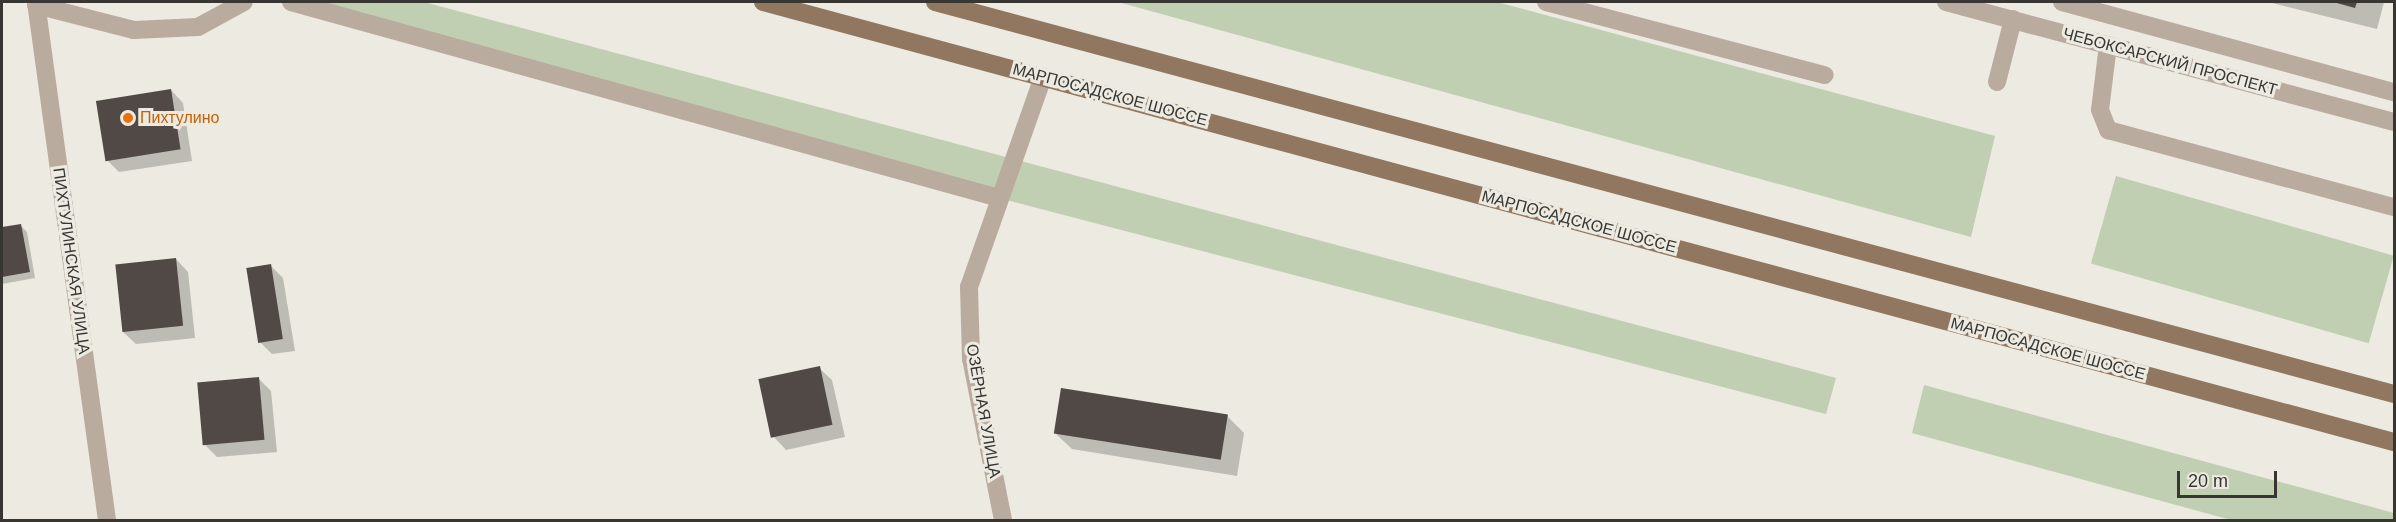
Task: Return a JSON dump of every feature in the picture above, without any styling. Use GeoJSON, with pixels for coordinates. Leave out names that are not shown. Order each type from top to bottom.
{"type":"FeatureCollection","features":[{"type":"Feature","properties":{"kind":"main road","name":"МАРПОСАДСКОЕ ШОССЕ"},"geometry":{"type":"LineString","coordinates":[[763,2],[2394,442]]}},
{"type":"Feature","properties":{"kind":"main road"},"geometry":{"type":"LineString","coordinates":[[935,2],[2394,394]]}},
{"type":"Feature","properties":{"kind":"street"},"geometry":{"type":"LineString","coordinates":[[36,3],[134,30],[198,27],[244,2]]}},
{"type":"Feature","properties":{"kind":"street"},"geometry":{"type":"LineString","coordinates":[[291,2],[999,198]]}},
{"type":"Feature","properties":{"kind":"street"},"geometry":{"type":"LineString","coordinates":[[1546,2],[1825,75]]}},
{"type":"Feature","properties":{"kind":"street","name":"ЧЕБОКСАРСКИЙ ПРОСПЕКТ"},"geometry":{"type":"LineString","coordinates":[[1946,2],[2394,122]]}},
{"type":"Feature","properties":{"kind":"street","name":"ЧЕБОКСАРСКИЙ ПРОСПЕКТ"},"geometry":{"type":"LineString","coordinates":[[2061,2],[2104,7],[2394,92]]}},
{"type":"Feature","properties":{"kind":"street","name":"ПИХТУЛИНСКАЯ УЛИЦА"},"geometry":{"type":"LineString","coordinates":[[36,3],[107,520]]}},
{"type":"Feature","properties":{"kind":"street"},"geometry":{"type":"LineString","coordinates":[[2104,7],[2108,45],[2100,110],[2108,130],[2394,207]]}},
{"type":"Feature","properties":{"kind":"street"},"geometry":{"type":"LineString","coordinates":[[1997,82],[2013,19]]}},
{"type":"Feature","properties":{"kind":"street","name":"ОЗЁРНАЯ УЛИЦА"},"geometry":{"type":"LineString","coordinates":[[1004,520],[971,359],[969,299],[999,198],[1043,77]]}},
{"type":"Feature","properties":{"kind":"green space"},"geometry":{"type":"Polygon","coordinates":[[[291,2],[424,2],[1836,378],[1826,414],[999,198],[291,2]]]}},
{"type":"Feature","properties":{"kind":"green space"},"geometry":{"type":"Polygon","coordinates":[[[1118,2],[1497,2],[1995,136],[1971,237],[1118,2]]]}},
{"type":"Feature","properties":{"kind":"green space"},"geometry":{"type":"Polygon","coordinates":[[[2116,176],[2394,256],[2369,343],[2091,263],[2116,176]]]}},
{"type":"Feature","properties":{"kind":"green space"},"geometry":{"type":"Polygon","coordinates":[[[1924,385],[2394,513],[2394,520],[2231,520],[1912,433],[1924,385]]]}},
{"type":"Feature","properties":{"kind":"building"},"geometry":{"type":"Polygon","coordinates":[[[2333,2],[2357,2],[2355,8],[2333,2]]]}},
{"type":"Feature","properties":{"kind":"building"},"geometry":{"type":"Polygon","coordinates":[[[171,89],[181,149],[105,161],[96,101],[171,89]]]}},
{"type":"Feature","properties":{"kind":"building"},"geometry":{"type":"Polygon","coordinates":[[[21,224],[30,272],[2,277],[2,227],[21,224]]]}},
{"type":"Feature","properties":{"kind":"building"},"geometry":{"type":"Polygon","coordinates":[[[176,258],[183,326],[122,332],[115,264],[176,258]]]}},
{"type":"Feature","properties":{"kind":"building"},"geometry":{"type":"Polygon","coordinates":[[[271,264],[283,339],[258,343],[246,268],[271,264]]]}},
{"type":"Feature","properties":{"kind":"building"},"geometry":{"type":"Polygon","coordinates":[[[820,366],[832,425],[771,438],[758,379],[820,366]]]}},
{"type":"Feature","properties":{"kind":"building"},"geometry":{"type":"Polygon","coordinates":[[[259,377],[264,440],[203,445],[197,382],[259,377]]]}},
{"type":"Feature","properties":{"kind":"building"},"geometry":{"type":"Polygon","coordinates":[[[1061,388],[1228,414],[1221,460],[1054,433],[1061,388]]]}},
{"type":"Feature","properties":{"kind":"place","name":"Пихтулино"},"geometry":{"type":"Point","coordinates":[128,118]}}]}
